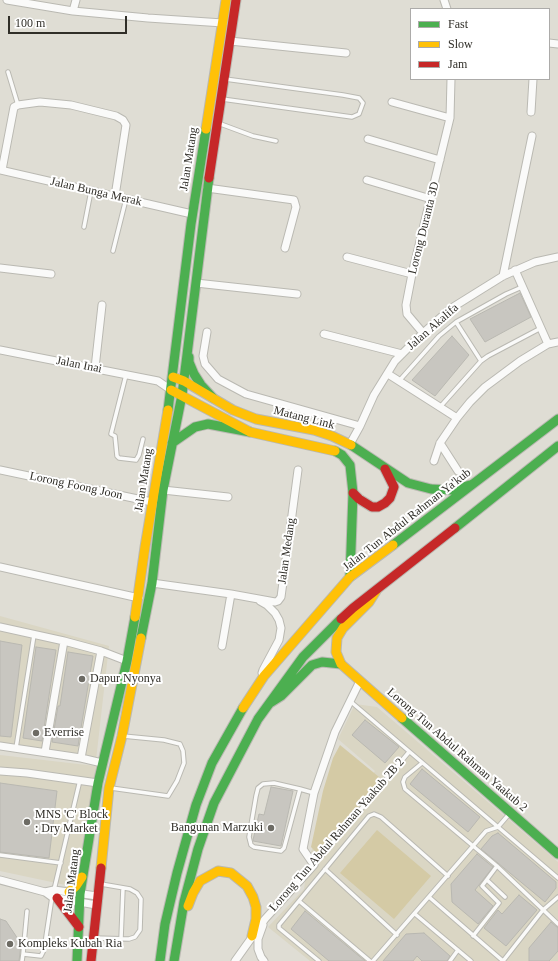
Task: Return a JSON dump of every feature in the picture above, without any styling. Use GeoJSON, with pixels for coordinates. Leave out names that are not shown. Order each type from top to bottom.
{"type":"FeatureCollection","features":[{"type":"Feature","properties":{"kind":"main road","name":"Jalan Matang"},"geometry":{"type":"LineString","coordinates":[[77,961],[80,898],[83,875],[102,763],[127,661],[139,598],[152,502],[173,377],[192,214],[226,0]]}},
{"type":"Feature","properties":{"kind":"main road","name":"Jalan Matang"},"geometry":{"type":"LineString","coordinates":[[91,961],[109,788],[122,736],[152,583],[163,490],[182,395],[207,188],[236,0]]}},
{"type":"Feature","properties":{"kind":"main road"},"geometry":{"type":"LineString","coordinates":[[188,347],[189,362],[194,374],[201,385],[213,398]]}},
{"type":"Feature","properties":{"kind":"main road","name":"Matang Link"},"geometry":{"type":"LineString","coordinates":[[173,377],[184,381],[233,410],[256,419],[314,430],[350,444],[408,483],[431,489],[452,490],[473,484]]}},
{"type":"Feature","properties":{"kind":"main road","name":"Matang Link"},"geometry":{"type":"LineString","coordinates":[[171,390],[250,432],[334,450],[342,455],[350,465],[353,493],[350,577]]}},
{"type":"Feature","properties":{"kind":"main road","name":"Jalan Tun Abdul Rahman Ya'kub"},"geometry":{"type":"LineString","coordinates":[[160,961],[165,924],[196,805],[212,763],[248,699],[264,676],[350,577],[558,419]]}},
{"type":"Feature","properties":{"kind":"main road"},"geometry":{"type":"LineString","coordinates":[[172,442],[195,427],[208,424],[250,432]]}},
{"type":"Feature","properties":{"kind":"main road"},"geometry":{"type":"LineString","coordinates":[[174,961],[184,902],[198,849],[214,803],[258,719],[303,657],[353,608],[558,446]]}},
{"type":"Feature","properties":{"kind":"main road"},"geometry":{"type":"LineString","coordinates":[[353,493],[359,499],[372,507],[378,507],[385,503],[390,498],[394,487],[384,468]]}},
{"type":"Feature","properties":{"kind":"main road"},"geometry":{"type":"LineString","coordinates":[[268,704],[281,696],[312,665],[322,662],[341,664],[336,652],[337,638],[343,628],[369,602],[380,586]]}},
{"type":"Feature","properties":{"kind":"main road","name":"Lorong Tun Abdul Rahman Yaakub 2"},"geometry":{"type":"LineString","coordinates":[[341,664],[558,854]]}},
{"type":"Feature","properties":{"kind":"main road"},"geometry":{"type":"LineString","coordinates":[[179,930],[193,893],[200,881],[218,871],[231,873],[247,886],[253,897],[256,907],[256,919],[252,936]]}},
{"type":"Feature","properties":{"kind":"main road"},"geometry":{"type":"LineString","coordinates":[[68,892],[76,886],[83,875]]}},
{"type":"Feature","properties":{"kind":"main road"},"geometry":{"type":"LineString","coordinates":[[54,895],[79,927]]}},
{"type":"Feature","properties":{"kind":"street"},"geometry":{"type":"LineString","coordinates":[[7,0],[73,11],[223,23]]}},
{"type":"Feature","properties":{"kind":"street"},"geometry":{"type":"LineString","coordinates":[[73,11],[76,0]]}},
{"type":"Feature","properties":{"kind":"street"},"geometry":{"type":"LineString","coordinates":[[230,41],[346,53]]}},
{"type":"Feature","properties":{"kind":"street","name":"Lorong Duranta 3D"},"geometry":{"type":"LineString","coordinates":[[423,333],[407,314],[406,305],[412,274],[450,118],[451,80]]}},
{"type":"Feature","properties":{"kind":"street"},"geometry":{"type":"LineString","coordinates":[[531,112],[533,80]]}},
{"type":"Feature","properties":{"kind":"street"},"geometry":{"type":"LineString","coordinates":[[1,170],[14,107],[18,105],[40,102],[71,105],[116,116],[123,120],[126,125],[114,196]]}},
{"type":"Feature","properties":{"kind":"street"},"geometry":{"type":"LineString","coordinates":[[392,102],[450,118]]}},
{"type":"Feature","properties":{"kind":"street"},"geometry":{"type":"LineString","coordinates":[[503,276],[532,136]]}},
{"type":"Feature","properties":{"kind":"street"},"geometry":{"type":"LineString","coordinates":[[368,139],[440,160]]}},
{"type":"Feature","properties":{"kind":"street","name":"Jalan Bunga Merak"},"geometry":{"type":"LineString","coordinates":[[1,170],[192,214]]}},
{"type":"Feature","properties":{"kind":"street"},"geometry":{"type":"LineString","coordinates":[[367,180],[431,199]]}},
{"type":"Feature","properties":{"kind":"street"},"geometry":{"type":"LineString","coordinates":[[207,188],[294,200],[296,206],[286,248]]}},
{"type":"Feature","properties":{"kind":"street"},"geometry":{"type":"LineString","coordinates":[[347,257],[412,274]]}},
{"type":"Feature","properties":{"kind":"street","name":"Jalan Akalifa"},"geometry":{"type":"LineString","coordinates":[[350,444],[374,395],[395,361],[423,333],[450,309],[503,276],[535,262],[558,257]]}},
{"type":"Feature","properties":{"kind":"street"},"geometry":{"type":"LineString","coordinates":[[0,268],[51,274]]}},
{"type":"Feature","properties":{"kind":"street"},"geometry":{"type":"LineString","coordinates":[[515,270],[548,344]]}},
{"type":"Feature","properties":{"kind":"street"},"geometry":{"type":"LineString","coordinates":[[196,283],[297,294]]}},
{"type":"Feature","properties":{"kind":"street"},"geometry":{"type":"LineString","coordinates":[[95,368],[102,305]]}},
{"type":"Feature","properties":{"kind":"street"},"geometry":{"type":"LineString","coordinates":[[207,332],[203,356],[206,364],[218,378],[246,394],[360,426]]}},
{"type":"Feature","properties":{"kind":"street"},"geometry":{"type":"LineString","coordinates":[[324,334],[402,354]]}},
{"type":"Feature","properties":{"kind":"street"},"geometry":{"type":"LineString","coordinates":[[434,461],[440,443],[457,418],[485,387],[520,361],[548,344],[558,342]]}},
{"type":"Feature","properties":{"kind":"street","name":"Jalan Inai"},"geometry":{"type":"LineString","coordinates":[[0,350],[158,381]]}},
{"type":"Feature","properties":{"kind":"street"},"geometry":{"type":"LineString","coordinates":[[388,374],[457,418]]}},
{"type":"Feature","properties":{"kind":"street"},"geometry":{"type":"LineString","coordinates":[[158,381],[173,377]]}},
{"type":"Feature","properties":{"kind":"street"},"geometry":{"type":"LineString","coordinates":[[158,381],[171,390]]}},
{"type":"Feature","properties":{"kind":"street"},"geometry":{"type":"LineString","coordinates":[[440,443],[458,471]]}},
{"type":"Feature","properties":{"kind":"street","name":"Lorong Foong Joon"},"geometry":{"type":"LineString","coordinates":[[0,470],[152,502]]}},
{"type":"Feature","properties":{"kind":"street","name":"Jalan Medang"},"geometry":{"type":"LineString","coordinates":[[152,583],[275,602],[280,597],[298,470]]}},
{"type":"Feature","properties":{"kind":"street"},"geometry":{"type":"LineString","coordinates":[[163,490],[228,497]]}},
{"type":"Feature","properties":{"kind":"street"},"geometry":{"type":"LineString","coordinates":[[0,567],[139,598]]}},
{"type":"Feature","properties":{"kind":"street"},"geometry":{"type":"LineString","coordinates":[[222,646],[231,594]]}},
{"type":"Feature","properties":{"kind":"street"},"geometry":{"type":"LineString","coordinates":[[254,598],[267,605],[279,620],[281,628],[279,640],[263,670],[262,673],[264,676]]}},
{"type":"Feature","properties":{"kind":"street"},"geometry":{"type":"LineString","coordinates":[[0,628],[64,641],[101,651],[127,661]]}},
{"type":"Feature","properties":{"kind":"street"},"geometry":{"type":"LineString","coordinates":[[45,752],[64,641]]}},
{"type":"Feature","properties":{"kind":"street"},"geometry":{"type":"LineString","coordinates":[[80,758],[101,651]]}},
{"type":"Feature","properties":{"kind":"street"},"geometry":{"type":"LineString","coordinates":[[314,865],[303,849],[314,794],[335,732],[360,681]]}},
{"type":"Feature","properties":{"kind":"street"},"geometry":{"type":"LineString","coordinates":[[0,746],[45,752],[102,763]]}},
{"type":"Feature","properties":{"kind":"street"},"geometry":{"type":"LineString","coordinates":[[0,771],[27,773],[98,783]]}},
{"type":"Feature","properties":{"kind":"street","name":"Lorong Tun Abdul Rahman Yaakub 2B 2"},"geometry":{"type":"LineString","coordinates":[[235,961],[265,919],[314,865]]}},
{"type":"Feature","properties":{"kind":"street"},"geometry":{"type":"LineString","coordinates":[[0,880],[54,895],[97,901]]}},
{"type":"Feature","properties":{"kind":"street"},"geometry":{"type":"LineString","coordinates":[[54,895],[68,892],[80,898]]}},
{"type":"Feature","properties":{"kind":"street"},"geometry":{"type":"LineString","coordinates":[[264,961],[258,949],[258,939],[265,919]]}},
{"type":"Feature","properties":{"kind":"lane"},"geometry":{"type":"LineString","coordinates":[[8,72],[18,105]]}},
{"type":"Feature","properties":{"kind":"lane"},"geometry":{"type":"LineString","coordinates":[[221,99],[352,117],[359,114],[363,103],[359,98],[343,95],[224,79]]}},
{"type":"Feature","properties":{"kind":"lane"},"geometry":{"type":"LineString","coordinates":[[217,123],[253,136],[276,141]]}},
{"type":"Feature","properties":{"kind":"lane"},"geometry":{"type":"LineString","coordinates":[[84,227],[91,191]]}},
{"type":"Feature","properties":{"kind":"lane"},"geometry":{"type":"LineString","coordinates":[[113,250],[126,199]]}},
{"type":"Feature","properties":{"kind":"lane"},"geometry":{"type":"LineString","coordinates":[[399,381],[438,336],[456,322],[506,294],[523,287]]}},
{"type":"Feature","properties":{"kind":"lane"},"geometry":{"type":"LineString","coordinates":[[456,322],[481,361]]}},
{"type":"Feature","properties":{"kind":"lane"},"geometry":{"type":"LineString","coordinates":[[440,407],[481,361],[541,328]]}},
{"type":"Feature","properties":{"kind":"lane"},"geometry":{"type":"LineString","coordinates":[[126,375],[112,434],[115,436],[117,456],[119,458],[136,460],[139,456],[142,439]]}},
{"type":"Feature","properties":{"kind":"lane"},"geometry":{"type":"LineString","coordinates":[[16,748],[34,635]]}},
{"type":"Feature","properties":{"kind":"lane"},"geometry":{"type":"LineString","coordinates":[[350,701],[558,878]]}},
{"type":"Feature","properties":{"kind":"lane"},"geometry":{"type":"LineString","coordinates":[[109,788],[168,796],[177,781],[184,762],[183,751],[180,744],[164,740],[122,736]]}},
{"type":"Feature","properties":{"kind":"lane","name":"Lorong Tun Abdul Rahman Yaakub 2B 2"},"geometry":{"type":"LineString","coordinates":[[314,865],[409,752]]}},
{"type":"Feature","properties":{"kind":"lane"},"geometry":{"type":"LineString","coordinates":[[422,763],[405,777],[403,782],[405,789],[472,847],[497,866],[558,924]]}},
{"type":"Feature","properties":{"kind":"lane"},"geometry":{"type":"LineString","coordinates":[[23,954],[41,956],[44,950],[49,913],[80,780]]}},
{"type":"Feature","properties":{"kind":"lane"},"geometry":{"type":"LineString","coordinates":[[300,789],[282,851],[254,847],[251,845],[249,837],[258,788],[263,784],[274,783],[300,789],[314,794]]}},
{"type":"Feature","properties":{"kind":"lane"},"geometry":{"type":"LineString","coordinates":[[298,901],[372,961],[397,935],[486,831],[498,827],[510,812]]}},
{"type":"Feature","properties":{"kind":"lane"},"geometry":{"type":"LineString","coordinates":[[319,961],[279,928],[279,925],[370,816],[374,814],[381,817],[448,876]]}},
{"type":"Feature","properties":{"kind":"lane"},"geometry":{"type":"LineString","coordinates":[[0,854],[61,863]]}},
{"type":"Feature","properties":{"kind":"lane"},"geometry":{"type":"LineString","coordinates":[[473,936],[499,903],[482,886],[497,866]]}},
{"type":"Feature","properties":{"kind":"lane"},"geometry":{"type":"LineString","coordinates":[[325,869],[397,935]]}},
{"type":"Feature","properties":{"kind":"lane"},"geometry":{"type":"LineString","coordinates":[[487,880],[505,897]]}},
{"type":"Feature","properties":{"kind":"lane"},"geometry":{"type":"LineString","coordinates":[[93,938],[129,939],[135,937],[140,930],[141,899],[137,893],[123,888],[99,883]]}},
{"type":"Feature","properties":{"kind":"lane"},"geometry":{"type":"LineString","coordinates":[[121,939],[123,888]]}},
{"type":"Feature","properties":{"kind":"lane"},"geometry":{"type":"LineString","coordinates":[[429,897],[503,961],[543,910],[558,897]]}},
{"type":"Feature","properties":{"kind":"lane"},"geometry":{"type":"LineString","coordinates":[[22,961],[27,911]]}},
{"type":"Feature","properties":{"kind":"lane"},"geometry":{"type":"LineString","coordinates":[[415,914],[471,961]]}},
{"type":"Feature","properties":{"kind":"lane"},"geometry":{"type":"LineString","coordinates":[[450,961],[458,950]]}},
{"type":"Feature","properties":{"kind":"shaded area"},"geometry":{"type":"Polygon","coordinates":[[[0,616],[109,646],[96,760],[0,744],[0,616]]]}},
{"type":"Feature","properties":{"kind":"shaded area"},"geometry":{"type":"Polygon","coordinates":[[[355,704],[377,707],[558,862],[558,961],[310,961],[268,927],[304,889],[309,856],[314,845],[375,771],[338,739],[355,704]]]}},
{"type":"Feature","properties":{"kind":"shaded area"},"geometry":{"type":"Polygon","coordinates":[[[340,745],[379,777],[379,781],[318,854],[311,847],[323,791],[333,758],[340,745]]]}},
{"type":"Feature","properties":{"kind":"shaded area"},"geometry":{"type":"Polygon","coordinates":[[[0,755],[96,766],[75,887],[0,871],[0,755]]]}},
{"type":"Feature","properties":{"kind":"shaded area"},"geometry":{"type":"Polygon","coordinates":[[[377,830],[431,876],[394,919],[340,873],[377,830]]]}},
{"type":"Feature","properties":{"kind":"building"},"geometry":{"type":"Polygon","coordinates":[[[520,293],[531,317],[485,342],[470,319],[520,293]]]}},
{"type":"Feature","properties":{"kind":"building"},"geometry":{"type":"Polygon","coordinates":[[[452,336],[469,355],[435,396],[412,380],[452,336]]]}},
{"type":"Feature","properties":{"kind":"building"},"geometry":{"type":"Polygon","coordinates":[[[0,641],[22,645],[11,737],[0,736],[0,641]]]}},
{"type":"Feature","properties":{"kind":"building"},"geometry":{"type":"Polygon","coordinates":[[[36,647],[56,650],[42,741],[23,738],[36,647]]]}},
{"type":"Feature","properties":{"kind":"building"},"geometry":{"type":"Polygon","coordinates":[[[68,652],[93,656],[78,746],[52,742],[58,706],[60,706],[68,652]]]}},
{"type":"Feature","properties":{"kind":"building"},"geometry":{"type":"Polygon","coordinates":[[[365,720],[399,747],[385,763],[352,735],[365,720]]]}},
{"type":"Feature","properties":{"kind":"building"},"geometry":{"type":"Polygon","coordinates":[[[422,769],[480,817],[468,832],[410,784],[422,769]]]}},
{"type":"Feature","properties":{"kind":"building","name":"MNS 'C' Block : Dry Market"},"geometry":{"type":"Polygon","coordinates":[[[0,783],[57,791],[49,858],[0,852],[0,783]]]}},
{"type":"Feature","properties":{"kind":"building","name":"Bangunan Marzuki"},"geometry":{"type":"Polygon","coordinates":[[[271,787],[293,791],[281,846],[253,841],[259,814],[264,815],[271,787]]]}},
{"type":"Feature","properties":{"kind":"building"},"geometry":{"type":"Polygon","coordinates":[[[498,833],[556,882],[556,888],[545,902],[481,849],[492,836],[498,833]]]}},
{"type":"Feature","properties":{"kind":"building"},"geometry":{"type":"Polygon","coordinates":[[[477,854],[493,867],[475,890],[493,906],[478,924],[452,902],[451,884],[477,854]]]}},
{"type":"Feature","properties":{"kind":"building"},"geometry":{"type":"Polygon","coordinates":[[[519,895],[537,910],[506,946],[484,928],[498,910],[502,914],[519,895]]]}},
{"type":"Feature","properties":{"kind":"building"},"geometry":{"type":"Polygon","coordinates":[[[305,911],[365,961],[329,961],[291,929],[305,911]]]}},
{"type":"Feature","properties":{"kind":"building","name":"Kompleks Kubah Ria"},"geometry":{"type":"Polygon","coordinates":[[[0,919],[6,921],[21,945],[19,961],[0,961],[0,919]]]}},
{"type":"Feature","properties":{"kind":"building"},"geometry":{"type":"Polygon","coordinates":[[[551,922],[558,928],[558,951],[549,961],[529,961],[529,948],[551,922]]]}},
{"type":"Feature","properties":{"kind":"building"},"geometry":{"type":"Polygon","coordinates":[[[424,933],[450,956],[447,961],[422,961],[417,956],[413,961],[383,961],[406,934],[424,933]]]}},
{"type":"Feature","properties":{"kind":"traffic: fast"},"geometry":{"type":"LineString","coordinates":[[168,410],[191,224],[206,129]]}},
{"type":"Feature","properties":{"kind":"traffic: fast"},"geometry":{"type":"LineString","coordinates":[[141,638],[152,583],[163,490],[182,395],[209,178]]}},
{"type":"Feature","properties":{"kind":"traffic: fast"},"geometry":{"type":"LineString","coordinates":[[189,357],[189,362],[194,374],[201,385],[213,398]]}},
{"type":"Feature","properties":{"kind":"traffic: fast"},"geometry":{"type":"LineString","coordinates":[[393,545],[558,419]]}},
{"type":"Feature","properties":{"kind":"traffic: fast"},"geometry":{"type":"LineString","coordinates":[[172,443],[195,427],[208,424],[250,432]]}},
{"type":"Feature","properties":{"kind":"traffic: fast"},"geometry":{"type":"LineString","coordinates":[[351,445],[408,483],[431,489],[452,490],[470,485]]}},
{"type":"Feature","properties":{"kind":"traffic: fast"},"geometry":{"type":"LineString","coordinates":[[455,528],[558,446]]}},
{"type":"Feature","properties":{"kind":"traffic: fast"},"geometry":{"type":"LineString","coordinates":[[335,451],[342,455],[350,465],[353,493],[350,577]]}},
{"type":"Feature","properties":{"kind":"traffic: fast"},"geometry":{"type":"LineString","coordinates":[[77,961],[80,894],[98,783],[127,661],[135,617]]}},
{"type":"Feature","properties":{"kind":"traffic: fast"},"geometry":{"type":"LineString","coordinates":[[174,961],[184,902],[198,849],[214,803],[258,719],[303,657],[341,619]]}},
{"type":"Feature","properties":{"kind":"traffic: fast"},"geometry":{"type":"LineString","coordinates":[[270,703],[281,696],[312,665],[322,662],[341,664]]}},
{"type":"Feature","properties":{"kind":"traffic: fast"},"geometry":{"type":"LineString","coordinates":[[160,961],[165,924],[177,873],[196,805],[212,763],[243,708]]}},
{"type":"Feature","properties":{"kind":"traffic: fast"},"geometry":{"type":"LineString","coordinates":[[402,718],[558,854]]}},
{"type":"Feature","properties":{"kind":"traffic: slow"},"geometry":{"type":"LineString","coordinates":[[206,129],[226,0]]}},
{"type":"Feature","properties":{"kind":"traffic: slow"},"geometry":{"type":"LineString","coordinates":[[173,377],[184,381],[233,410],[256,419],[314,430],[332,436],[351,445]]}},
{"type":"Feature","properties":{"kind":"traffic: slow"},"geometry":{"type":"LineString","coordinates":[[171,390],[250,432],[335,451]]}},
{"type":"Feature","properties":{"kind":"traffic: slow"},"geometry":{"type":"LineString","coordinates":[[135,617],[168,410]]}},
{"type":"Feature","properties":{"kind":"traffic: slow"},"geometry":{"type":"LineString","coordinates":[[243,708],[264,676],[350,577],[393,545]]}},
{"type":"Feature","properties":{"kind":"traffic: slow"},"geometry":{"type":"LineString","coordinates":[[376,591],[369,602],[343,628],[337,638],[336,652],[341,664],[402,718]]}},
{"type":"Feature","properties":{"kind":"traffic: slow"},"geometry":{"type":"LineString","coordinates":[[101,868],[109,788],[122,736],[141,638]]}},
{"type":"Feature","properties":{"kind":"traffic: slow"},"geometry":{"type":"LineString","coordinates":[[188,906],[200,881],[218,871],[231,873],[247,886],[253,897],[256,907],[256,919],[252,936]]}},
{"type":"Feature","properties":{"kind":"traffic: slow"},"geometry":{"type":"LineString","coordinates":[[69,892],[76,886],[82,877]]}},
{"type":"Feature","properties":{"kind":"traffic: jam"},"geometry":{"type":"LineString","coordinates":[[209,178],[236,0]]}},
{"type":"Feature","properties":{"kind":"traffic: jam"},"geometry":{"type":"LineString","coordinates":[[353,493],[359,499],[372,507],[378,507],[385,503],[390,498],[394,487],[385,469]]}},
{"type":"Feature","properties":{"kind":"traffic: jam"},"geometry":{"type":"LineString","coordinates":[[341,619],[455,528]]}},
{"type":"Feature","properties":{"kind":"traffic: jam"},"geometry":{"type":"LineString","coordinates":[[91,961],[101,868]]}},
{"type":"Feature","properties":{"kind":"traffic: jam"},"geometry":{"type":"LineString","coordinates":[[57,898],[79,927]]}},
{"type":"Feature","properties":{"kind":"place","name":"Dapur Nyonya"},"geometry":{"type":"Point","coordinates":[82,679]}},
{"type":"Feature","properties":{"kind":"place","name":"Everrise"},"geometry":{"type":"Point","coordinates":[36,733]}},
{"type":"Feature","properties":{"kind":"place","name":"MNS 'C' Block : Dry Market"},"geometry":{"type":"Point","coordinates":[27,822]}},
{"type":"Feature","properties":{"kind":"place","name":"Bangunan Marzuki"},"geometry":{"type":"Point","coordinates":[271,828]}},
{"type":"Feature","properties":{"kind":"place","name":"Kompleks Kubah Ria"},"geometry":{"type":"Point","coordinates":[10,944]}}]}
